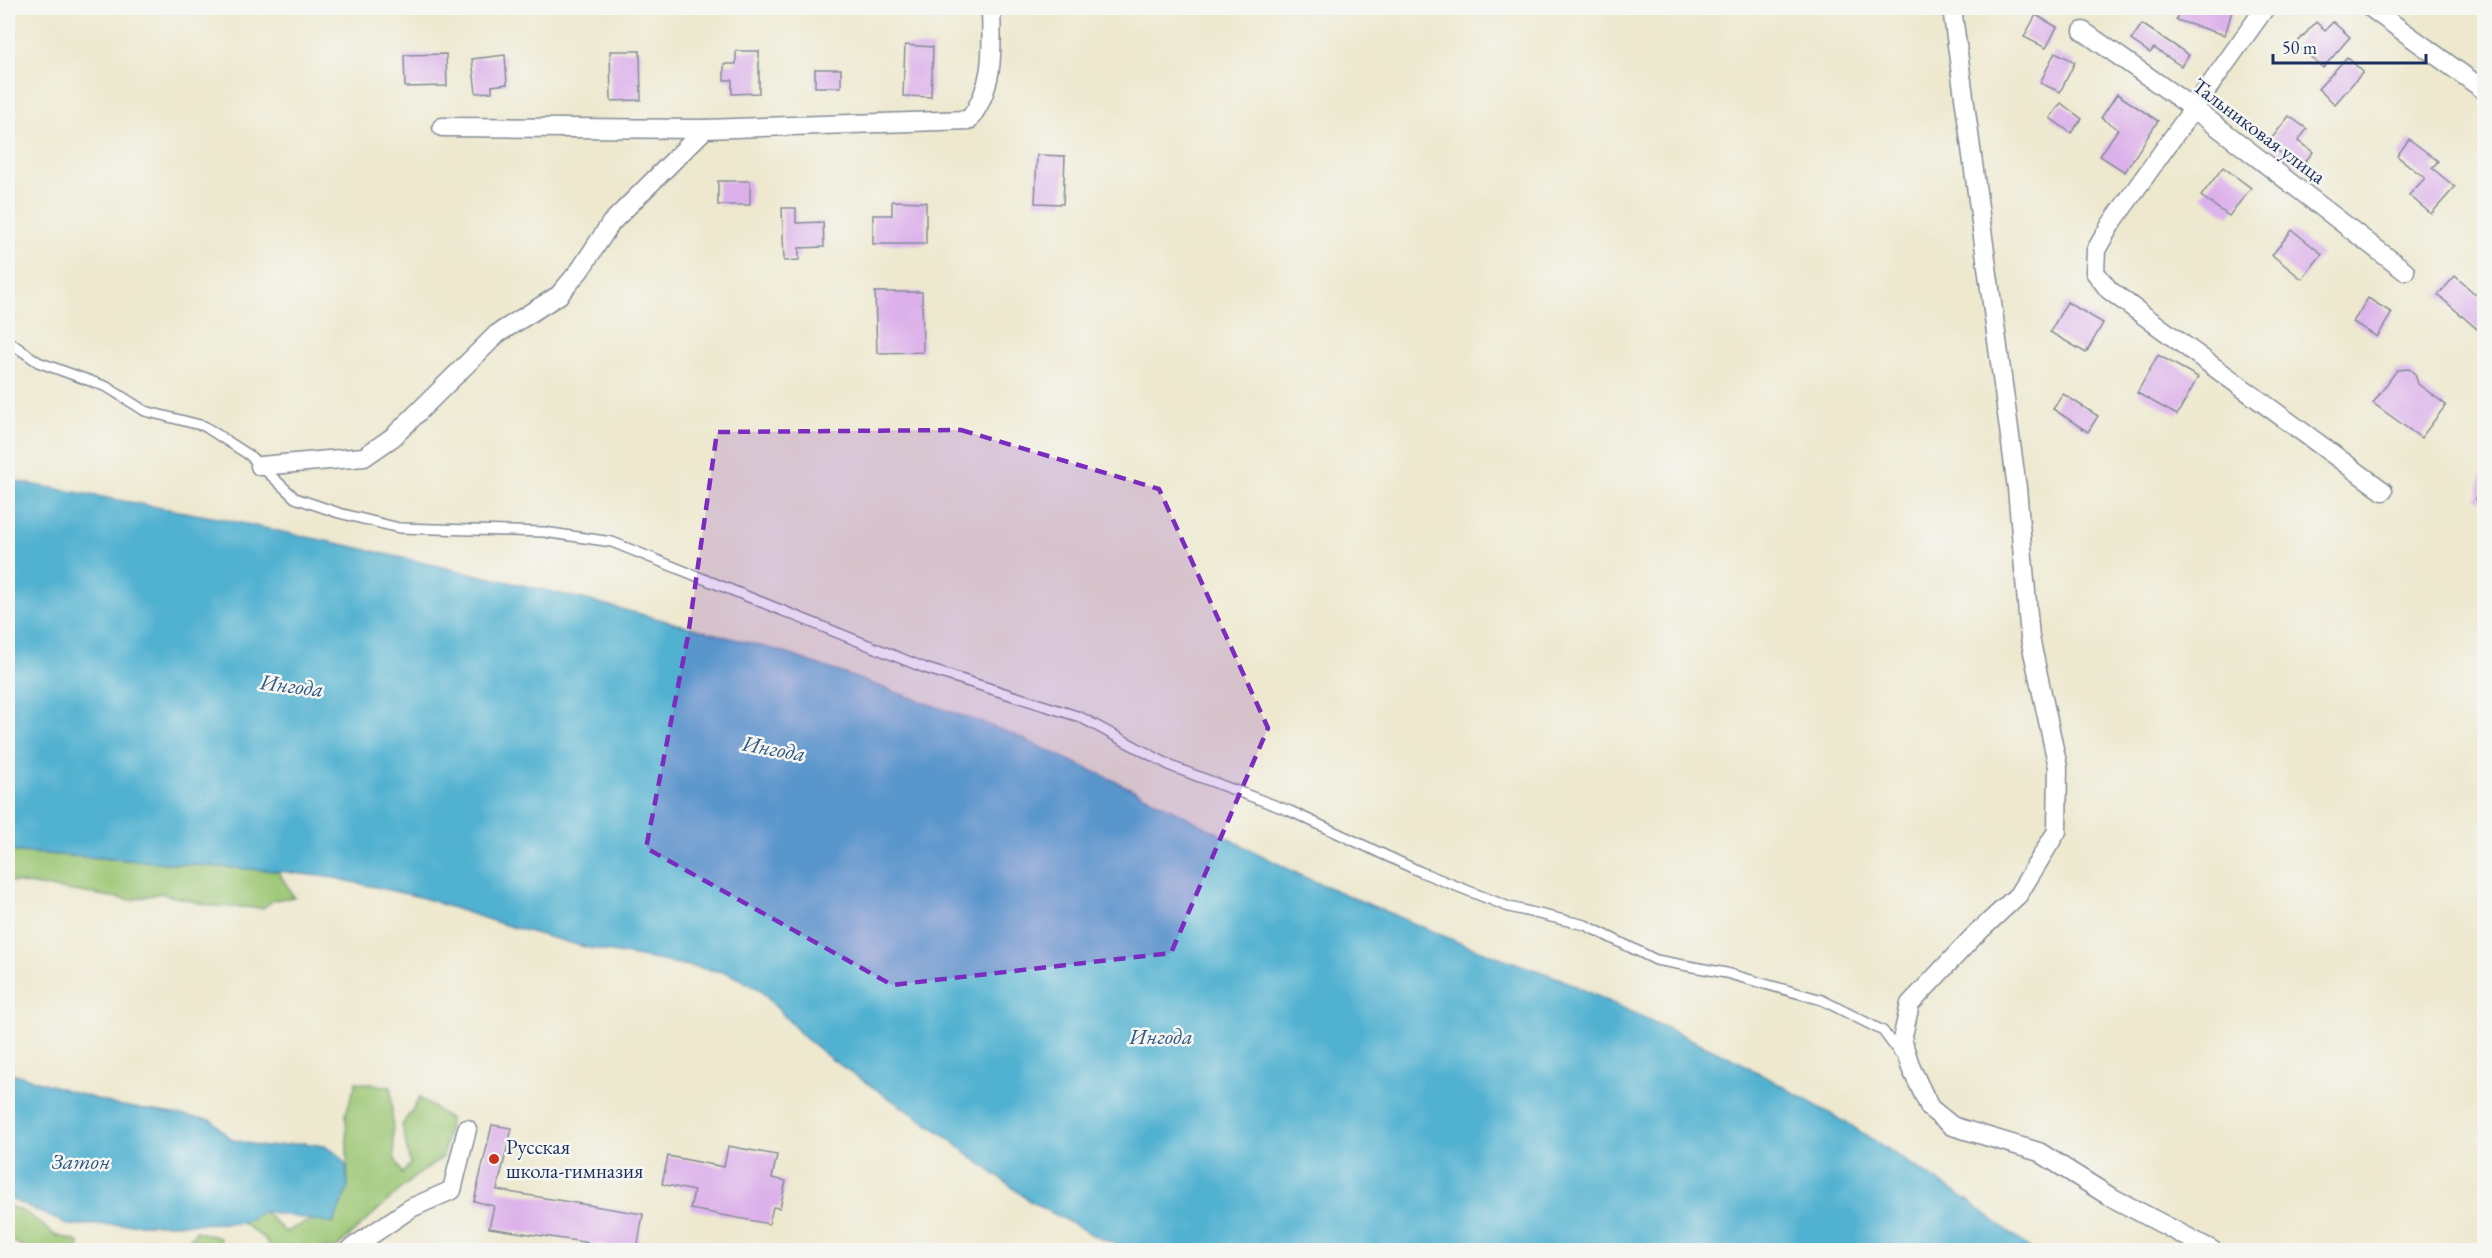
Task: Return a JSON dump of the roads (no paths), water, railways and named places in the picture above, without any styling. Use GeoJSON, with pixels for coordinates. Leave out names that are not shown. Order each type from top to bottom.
{"type":"FeatureCollection","features":[{"type":"Feature","properties":{"kind":"street"},"geometry":{"type":"LineString","coordinates":[[442,127],[705,129],[969,120],[981,105],[992,64],[991,8]]}},
{"type":"Feature","properties":{"kind":"street"},"geometry":{"type":"LineString","coordinates":[[1952,8],[2017,488],[2030,638],[2058,767],[2056,831],[2018,895],[1972,938],[1910,1005],[1902,1040],[1911,1068],[1929,1108],[1952,1126],[2039,1152],[2109,1196],[2212,1251]]}},
{"type":"Feature","properties":{"kind":"street"},"geometry":{"type":"LineString","coordinates":[[2265,8],[2111,224],[2096,250],[2095,272],[2109,290],[2383,491]]}},
{"type":"Feature","properties":{"kind":"street"},"geometry":{"type":"LineString","coordinates":[[2371,8],[2484,90]]}},
{"type":"Feature","properties":{"kind":"street","name":"Тальниковая улица"},"geometry":{"type":"LineString","coordinates":[[2084,31],[2193,108],[2405,271]]}},
{"type":"Feature","properties":{"kind":"street"},"geometry":{"type":"LineString","coordinates":[[260,466],[364,457],[393,437],[497,334],[559,295],[611,223],[705,129]]}},
{"type":"Feature","properties":{"kind":"street"},"geometry":{"type":"LineString","coordinates":[[349,1251],[411,1208],[452,1190],[467,1129]]}},
{"type":"Feature","properties":{"kind":"lane"},"geometry":{"type":"LineString","coordinates":[[8,341],[38,362],[107,387],[145,411],[204,426],[249,455],[295,498],[339,513],[399,528],[544,532],[612,542],[925,668],[1080,717],[1173,767],[1290,811],[1421,872],[1509,907],[1585,925],[1656,960],[1726,973],[1822,1000],[1883,1031],[1911,1068]]}},
{"type":"Feature","properties":{"kind":"water","name":"Ингода"},"geometry":{"type":"Polygon","coordinates":[[[8,480],[217,518],[583,599],[780,651],[1008,732],[1132,789],[1304,877],[1465,945],[1556,977],[1738,1061],[1845,1122],[1969,1201],[2032,1250],[1130,1250],[1095,1236],[1030,1201],[941,1133],[831,1059],[804,1037],[759,989],[728,973],[585,947],[505,925],[420,897],[335,878],[278,871],[8,851],[8,480]]]}},
{"type":"Feature","properties":{"kind":"water","name":"Затон"},"geometry":{"type":"Polygon","coordinates":[[[8,1072],[116,1105],[212,1120],[230,1139],[264,1147],[303,1143],[325,1146],[339,1155],[346,1166],[348,1188],[333,1224],[264,1211],[242,1223],[69,1225],[8,1198],[8,1072]]]}},
{"type":"Feature","properties":{"kind":"place","name":"Русская школа-гимназия"},"geometry":{"type":"Point","coordinates":[494,1159]}}]}
